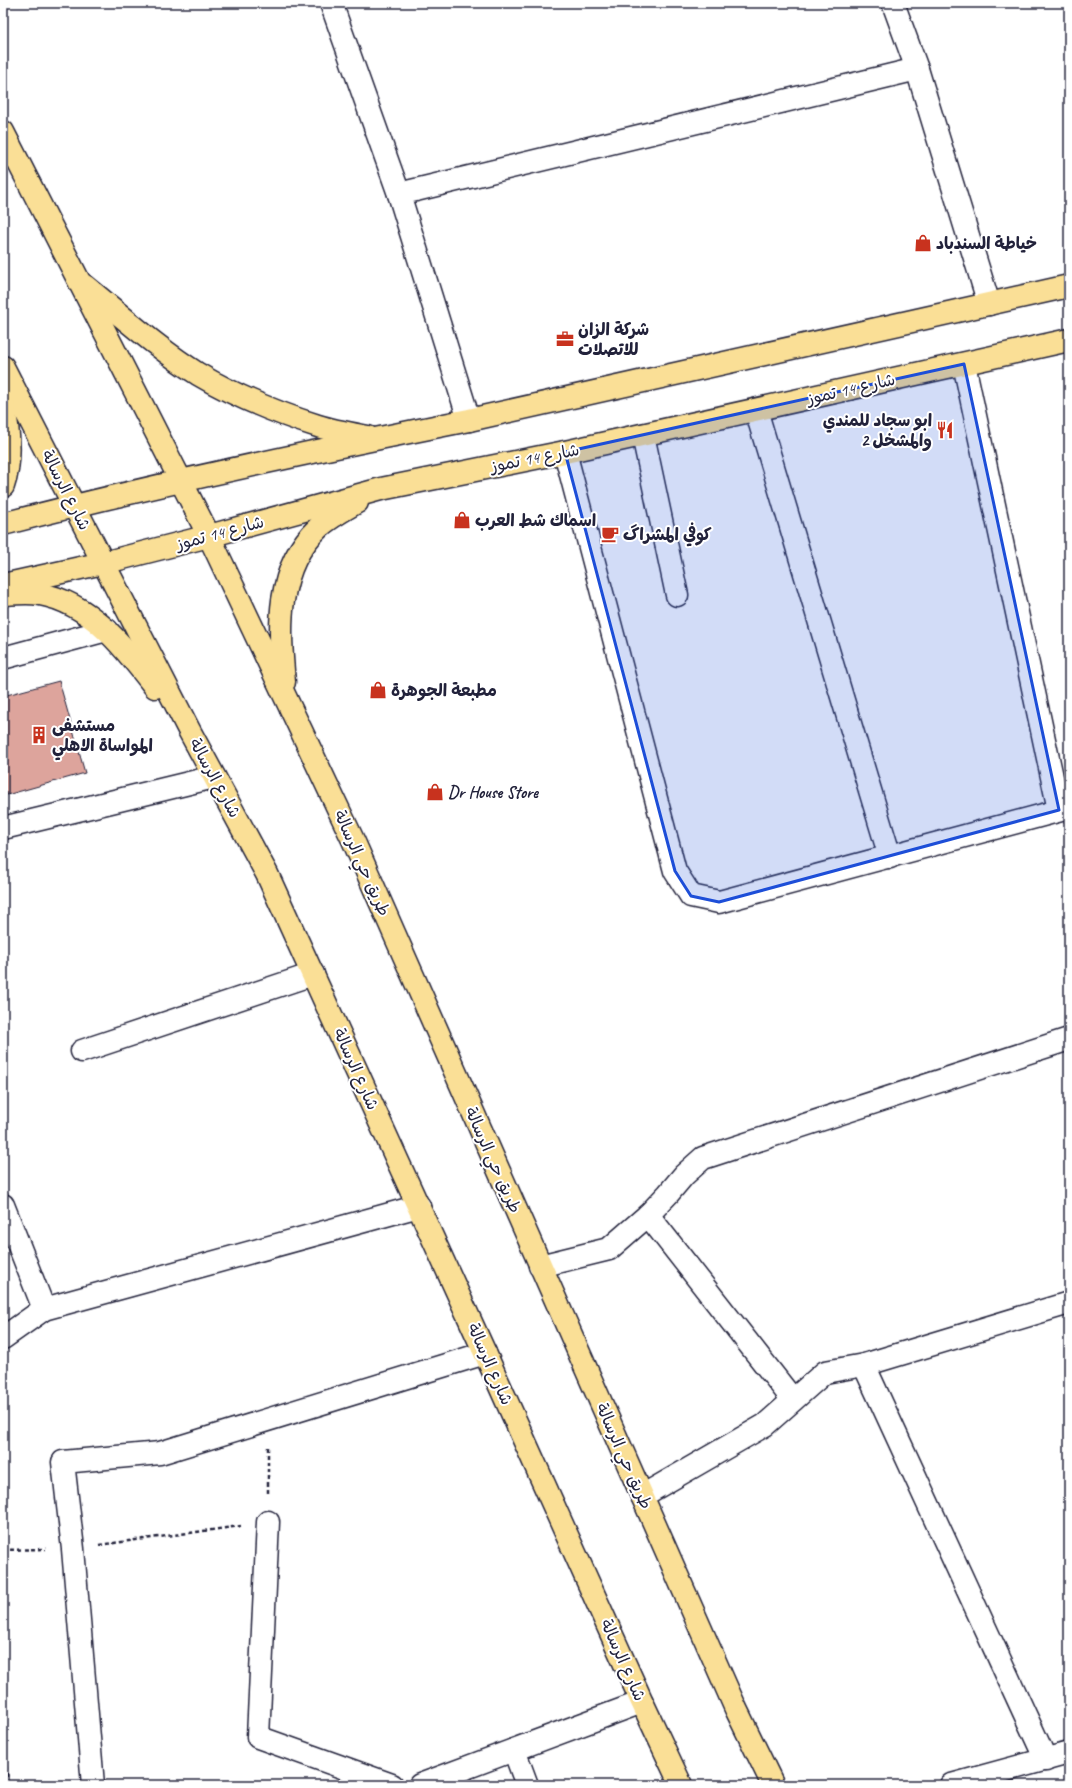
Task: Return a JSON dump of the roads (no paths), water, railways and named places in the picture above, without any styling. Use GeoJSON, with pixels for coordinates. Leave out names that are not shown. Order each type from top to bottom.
{"type":"FeatureCollection","features":[{"type":"Feature","properties":{"kind":"main road"},"geometry":{"type":"LineString","coordinates":[[3,132],[209,536]]}},
{"type":"Feature","properties":{"kind":"main road"},"geometry":{"type":"LineString","coordinates":[[78,280],[170,354],[198,374],[238,395],[280,413],[319,427],[375,439]]}},
{"type":"Feature","properties":{"kind":"main road"},"geometry":{"type":"LineString","coordinates":[[3,524],[181,481],[469,420],[1069,286]]}},
{"type":"Feature","properties":{"kind":"main road","name":"شارع 14 تموز"},"geometry":{"type":"LineString","coordinates":[[3,585],[103,563],[381,489],[565,452],[1069,340]]}},
{"type":"Feature","properties":{"kind":"main road","name":"شارع الرسالة"},"geometry":{"type":"LineString","coordinates":[[3,367],[190,732],[267,874],[681,1785]]}},
{"type":"Feature","properties":{"kind":"main road"},"geometry":{"type":"LineString","coordinates":[[3,403],[9,431],[7,475],[3,486]]}},
{"type":"Feature","properties":{"kind":"main road"},"geometry":{"type":"LineString","coordinates":[[285,697],[281,645],[281,611],[284,588],[291,568],[302,547],[319,527],[345,509],[381,489]]}},
{"type":"Feature","properties":{"kind":"main road","name":"طريق حي الرسالة"},"geometry":{"type":"LineString","coordinates":[[209,536],[353,840],[736,1709],[773,1785]]}},
{"type":"Feature","properties":{"kind":"main road"},"geometry":{"type":"LineString","coordinates":[[3,595],[40,593],[75,606],[107,630],[135,660],[190,732]]}},
{"type":"Feature","properties":{"kind":"street"},"geometry":{"type":"LineString","coordinates":[[331,3],[398,194],[469,420]]}},
{"type":"Feature","properties":{"kind":"street"},"geometry":{"type":"LineString","coordinates":[[893,3],[917,69],[989,304]]}},
{"type":"Feature","properties":{"kind":"street"},"geometry":{"type":"LineString","coordinates":[[398,194],[917,69]]}},
{"type":"Feature","properties":{"kind":"street"},"geometry":{"type":"LineString","coordinates":[[565,452],[675,871],[691,896],[719,902],[1064,809],[964,364]]}},
{"type":"Feature","properties":{"kind":"street"},"geometry":{"type":"LineString","coordinates":[[756,410],[890,857]]}},
{"type":"Feature","properties":{"kind":"street"},"geometry":{"type":"LineString","coordinates":[[643,435],[677,595]]}},
{"type":"Feature","properties":{"kind":"street"},"geometry":{"type":"LineString","coordinates":[[3,658],[107,630]]}},
{"type":"Feature","properties":{"kind":"street"},"geometry":{"type":"LineString","coordinates":[[3,828],[214,777]]}},
{"type":"Feature","properties":{"kind":"street"},"geometry":{"type":"LineString","coordinates":[[82,1051],[313,974]]}},
{"type":"Feature","properties":{"kind":"street"},"geometry":{"type":"LineString","coordinates":[[540,1266],[609,1249],[648,1215],[684,1175],[703,1158],[1069,1039]]}},
{"type":"Feature","properties":{"kind":"street"},"geometry":{"type":"LineString","coordinates":[[3,1205],[44,1309]]}},
{"type":"Feature","properties":{"kind":"street"},"geometry":{"type":"LineString","coordinates":[[3,1338],[44,1309],[418,1206]]}},
{"type":"Feature","properties":{"kind":"street"},"geometry":{"type":"LineString","coordinates":[[648,1215],[793,1400]]}},
{"type":"Feature","properties":{"kind":"street"},"geometry":{"type":"LineString","coordinates":[[642,1496],[765,1425],[825,1372],[864,1365],[1069,1303]]}},
{"type":"Feature","properties":{"kind":"street"},"geometry":{"type":"LineString","coordinates":[[93,1785],[73,1549],[63,1462],[160,1453],[485,1353]]}},
{"type":"Feature","properties":{"kind":"street"},"geometry":{"type":"LineString","coordinates":[[864,1365],[1046,1760]]}},
{"type":"Feature","properties":{"kind":"street"},"geometry":{"type":"LineString","coordinates":[[268,1522],[258,1737],[392,1785]]}},
{"type":"Feature","properties":{"kind":"street"},"geometry":{"type":"LineString","coordinates":[[420,1785],[642,1702]]}},
{"type":"Feature","properties":{"kind":"street"},"geometry":{"type":"LineString","coordinates":[[514,1750],[527,1785]]}},
{"type":"Feature","properties":{"kind":"street"},"geometry":{"type":"LineString","coordinates":[[951,1785],[1069,1753]]}},
{"type":"Feature","properties":{"kind":"place","name":"خياطة السندباد"},"geometry":{"type":"Point","coordinates":[923,243]}},
{"type":"Feature","properties":{"kind":"place","name":"شركة الزان للاتصلات"},"geometry":{"type":"Point","coordinates":[565,339]}},
{"type":"Feature","properties":{"kind":"place","name":"ابو سجاد للمندي والمشخل 2"},"geometry":{"type":"Point","coordinates":[945,430]}},
{"type":"Feature","properties":{"kind":"place","name":"اسماك شط العرب"},"geometry":{"type":"Point","coordinates":[462,520]}},
{"type":"Feature","properties":{"kind":"place","name":"كوفي المشراگ"},"geometry":{"type":"Point","coordinates":[610,534]}},
{"type":"Feature","properties":{"kind":"place","name":"مطبعة الجوهرة"},"geometry":{"type":"Point","coordinates":[378,690]}},
{"type":"Feature","properties":{"kind":"place","name":"مستشفى المواساة اﻻهلي"},"geometry":{"type":"Point","coordinates":[39,735]}},
{"type":"Feature","properties":{"kind":"place","name":"Dr House Store"},"geometry":{"type":"Point","coordinates":[435,792]}}]}
